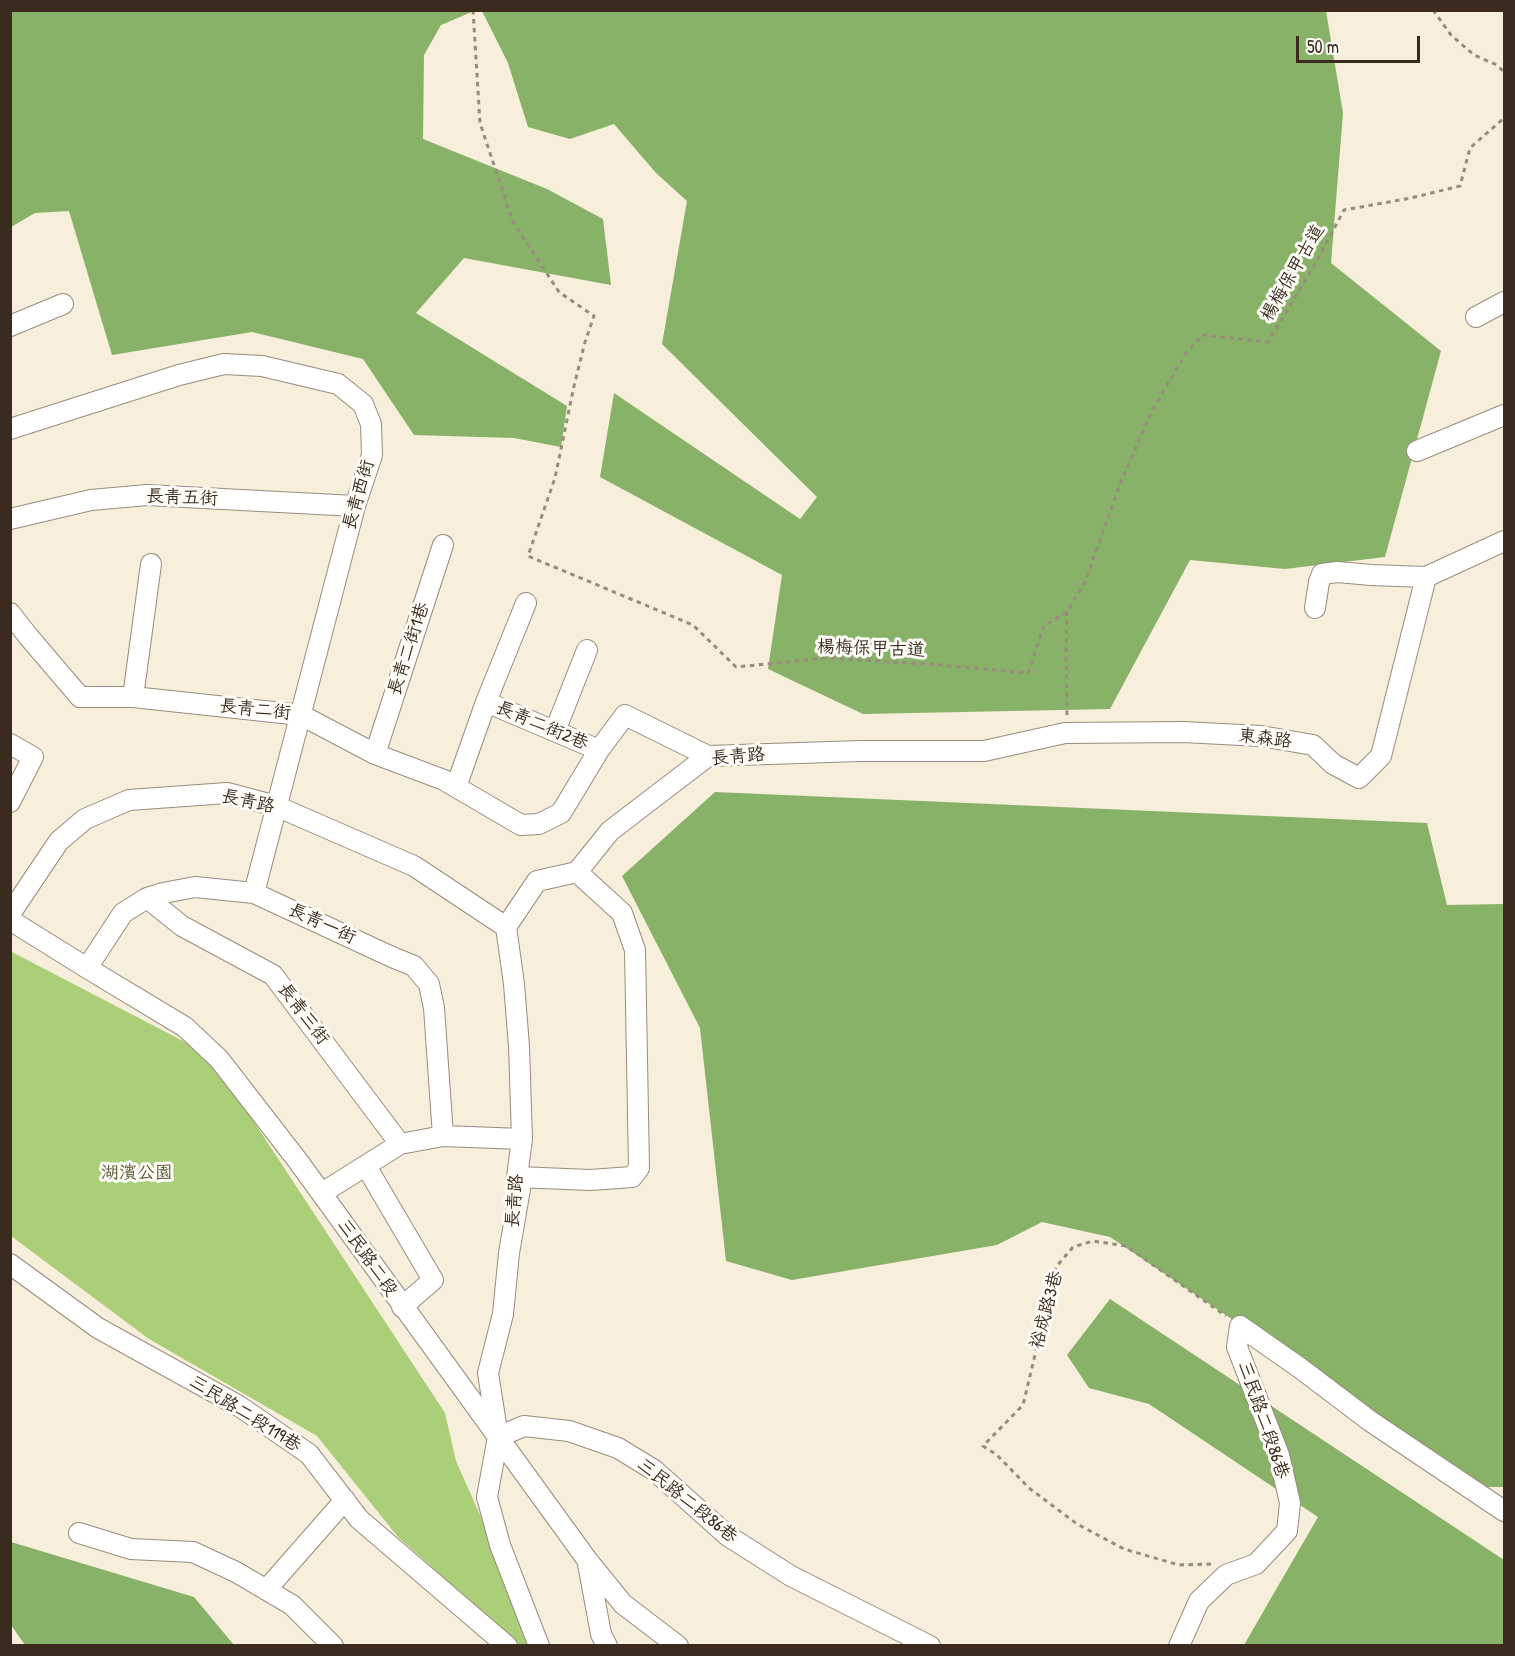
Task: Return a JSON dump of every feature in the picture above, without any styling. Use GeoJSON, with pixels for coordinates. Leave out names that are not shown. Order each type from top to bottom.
{"type":"FeatureCollection","features":[{"type":"Feature","properties":{"kind":"street"},"geometry":{"type":"LineString","coordinates":[[1476,317],[1504,302]]}},
{"type":"Feature","properties":{"kind":"street"},"geometry":{"type":"LineString","coordinates":[[10,326],[63,304]]}},
{"type":"Feature","properties":{"kind":"street","name":"長青西街"},"geometry":{"type":"LineString","coordinates":[[10,429],[179,375],[224,364],[262,366],[338,384],[363,404],[371,424],[372,455],[355,506],[254,893]]}},
{"type":"Feature","properties":{"kind":"street"},"geometry":{"type":"LineString","coordinates":[[1417,451],[1504,415]]}},
{"type":"Feature","properties":{"kind":"street","name":"長青五街"},"geometry":{"type":"LineString","coordinates":[[10,519],[91,500],[147,495],[355,506]]}},
{"type":"Feature","properties":{"kind":"street"},"geometry":{"type":"LineString","coordinates":[[1315,608],[1322,574],[1338,572],[1426,577],[1504,541]]}},
{"type":"Feature","properties":{"kind":"street","name":"長青二街1巷"},"geometry":{"type":"LineString","coordinates":[[375,754],[443,545]]}},
{"type":"Feature","properties":{"kind":"street"},"geometry":{"type":"LineString","coordinates":[[133,697],[151,564]]}},
{"type":"Feature","properties":{"kind":"street","name":"東森路"},"geometry":{"type":"LineString","coordinates":[[860,751],[984,751],[1065,733],[1183,732],[1262,736],[1313,746],[1332,764],[1359,778],[1381,756],[1426,577]]}},
{"type":"Feature","properties":{"kind":"street","name":"長青二街2巷"},"geometry":{"type":"LineString","coordinates":[[456,787],[486,702],[526,603]]}},
{"type":"Feature","properties":{"kind":"street","name":"長青二街"},"geometry":{"type":"LineString","coordinates":[[10,614],[80,697],[133,697],[301,715],[375,754],[444,780],[521,825],[539,824],[561,813],[598,750]]}},
{"type":"Feature","properties":{"kind":"street"},"geometry":{"type":"LineString","coordinates":[[555,731],[587,650]]}},
{"type":"Feature","properties":{"kind":"street","name":"長青二街2巷"},"geometry":{"type":"LineString","coordinates":[[486,702],[598,750]]}},
{"type":"Feature","properties":{"kind":"street"},"geometry":{"type":"LineString","coordinates":[[598,750],[625,715],[708,756]]}},
{"type":"Feature","properties":{"kind":"street"},"geometry":{"type":"LineString","coordinates":[[10,744],[33,757],[10,802]]}},
{"type":"Feature","properties":{"kind":"street","name":"長青路"},"geometry":{"type":"LineString","coordinates":[[577,872],[610,831],[708,756],[860,751]]}},
{"type":"Feature","properties":{"kind":"street","name":"長青路"},"geometry":{"type":"LineString","coordinates":[[10,914],[59,841],[85,819],[129,800],[227,793],[276,806],[414,866],[506,927],[519,1046],[522,1139],[517,1177],[520,1189],[509,1254],[503,1314],[489,1373],[498,1437]]}},
{"type":"Feature","properties":{"kind":"street"},"geometry":{"type":"LineString","coordinates":[[506,927],[537,881],[577,872],[622,913],[635,950],[639,1168],[632,1177],[590,1180],[517,1177]]}},
{"type":"Feature","properties":{"kind":"street","name":"長青一街"},"geometry":{"type":"LineString","coordinates":[[87,968],[123,913],[147,898],[195,887],[254,893],[414,966],[429,984],[434,1008],[443,1136]]}},
{"type":"Feature","properties":{"kind":"street","name":"長青三街"},"geometry":{"type":"LineString","coordinates":[[147,898],[182,926],[273,975],[400,1144]]}},
{"type":"Feature","properties":{"kind":"street","name":"三民路二段"},"geometry":{"type":"LineString","coordinates":[[10,920],[185,1027],[219,1059],[322,1193],[402,1307],[588,1561],[623,1604],[678,1646]]}},
{"type":"Feature","properties":{"kind":"street"},"geometry":{"type":"LineString","coordinates":[[322,1193],[400,1144],[443,1136],[522,1139]]}},
{"type":"Feature","properties":{"kind":"street"},"geometry":{"type":"LineString","coordinates":[[366,1166],[433,1280],[402,1307]]}},
{"type":"Feature","properties":{"kind":"street","name":"三民路二段119巷"},"geometry":{"type":"LineString","coordinates":[[10,1264],[98,1328],[239,1406],[309,1454],[359,1519],[507,1646]]}},
{"type":"Feature","properties":{"kind":"street"},"geometry":{"type":"LineString","coordinates":[[1240,1326],[1370,1421],[1504,1511]]}},
{"type":"Feature","properties":{"kind":"street","name":"三民路二段86巷"},"geometry":{"type":"LineString","coordinates":[[1179,1646],[1199,1600],[1226,1575],[1256,1564],[1287,1531],[1290,1503],[1279,1455],[1237,1347],[1240,1326]]}},
{"type":"Feature","properties":{"kind":"street","name":"三民路二段86巷"},"geometry":{"type":"LineString","coordinates":[[498,1437],[524,1426],[569,1431],[618,1448],[654,1470],[728,1536],[791,1576],[930,1646]]}},
{"type":"Feature","properties":{"kind":"street"},"geometry":{"type":"LineString","coordinates":[[498,1437],[487,1497],[500,1545],[539,1646]]}},
{"type":"Feature","properties":{"kind":"street"},"geometry":{"type":"LineString","coordinates":[[266,1590],[345,1500]]}},
{"type":"Feature","properties":{"kind":"street"},"geometry":{"type":"LineString","coordinates":[[79,1533],[131,1549],[193,1552],[236,1572],[291,1605],[333,1646]]}},
{"type":"Feature","properties":{"kind":"street"},"geometry":{"type":"LineString","coordinates":[[588,1561],[601,1634],[608,1646]]}},
{"type":"Feature","properties":{"kind":"path","name":"楊梅保甲古道"},"geometry":{"type":"LineString","coordinates":[[473,10],[480,123],[513,222],[559,292],[594,316],[574,386],[555,478],[528,556],[693,625],[736,668],[829,658],[1028,673],[1044,626],[1067,612],[1085,582],[1120,484],[1152,411],[1186,353],[1203,335],[1268,342],[1314,266],[1344,210],[1411,198],[1460,186],[1470,148],[1504,118]]}},
{"type":"Feature","properties":{"kind":"path"},"geometry":{"type":"LineString","coordinates":[[1433,10],[1451,35],[1474,55],[1497,65],[1504,72]]}},
{"type":"Feature","properties":{"kind":"path"},"geometry":{"type":"LineString","coordinates":[[1065,733],[1067,612]]}},
{"type":"Feature","properties":{"kind":"path","name":"裕成路3巷"},"geometry":{"type":"LineString","coordinates":[[1226,1575],[1215,1563],[1179,1565],[1124,1549],[1077,1524],[1029,1488],[997,1455],[982,1446],[1023,1405],[1056,1267],[1073,1247],[1093,1241],[1125,1246],[1240,1326]]}},
{"type":"Feature","properties":{"kind":"green space"},"geometry":{"type":"Polygon","coordinates":[[[11,10],[474,11],[441,25],[424,55],[423,139],[547,189],[603,219],[611,285],[464,258],[416,313],[567,406],[561,447],[514,438],[414,435],[363,359],[252,332],[112,355],[69,211],[35,213],[11,227],[11,10]]]}},
{"type":"Feature","properties":{"kind":"green space"},"geometry":{"type":"Polygon","coordinates":[[[482,11],[1326,11],[1343,113],[1331,263],[1441,351],[1385,557],[1285,569],[1190,560],[1110,709],[863,714],[768,669],[782,575],[600,477],[614,393],[800,519],[817,497],[662,344],[687,201],[656,173],[614,124],[570,139],[528,127],[508,63],[482,11]]]}},
{"type":"Feature","properties":{"kind":"green space"},"geometry":{"type":"Polygon","coordinates":[[[715,792],[1427,823],[1447,905],[1504,904],[1504,1487],[1481,1487],[1110,1237],[1042,1222],[997,1245],[792,1280],[726,1261],[700,1028],[622,876],[715,792]]]}},
{"type":"Feature","properties":{"kind":"green space","name":"湖濱公園"},"geometry":{"type":"Polygon","coordinates":[[[10,951],[210,1055],[445,1413],[456,1461],[500,1560],[528,1645],[520,1645],[398,1537],[317,1436],[149,1339],[11,1236],[10,951]]]}},
{"type":"Feature","properties":{"kind":"green space"},"geometry":{"type":"Polygon","coordinates":[[[1110,1299],[1504,1560],[1504,1645],[1244,1645],[1318,1517],[1149,1404],[1089,1388],[1067,1355],[1110,1299]]]}},
{"type":"Feature","properties":{"kind":"green space"},"geometry":{"type":"Polygon","coordinates":[[[11,1542],[194,1597],[234,1645],[25,1645],[11,1625],[11,1542]]]}}]}
